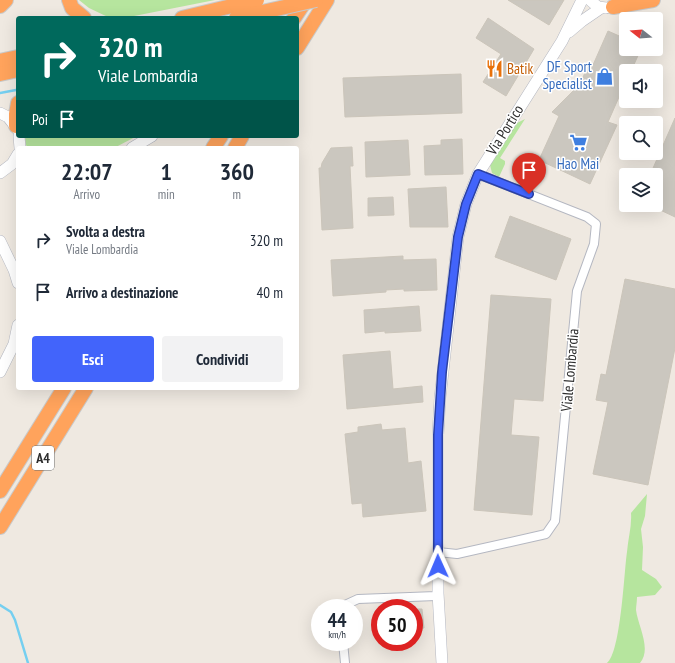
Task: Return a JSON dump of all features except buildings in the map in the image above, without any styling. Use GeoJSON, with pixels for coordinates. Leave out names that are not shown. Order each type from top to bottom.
{"type":"FeatureCollection","features":[{"type":"Feature","properties":{"kind":"highway"},"geometry":{"type":"LineString","coordinates":[[0,6],[6,0]]}},
{"type":"Feature","properties":{"kind":"highway"},"geometry":{"type":"LineString","coordinates":[[69,0],[72,8],[82,16]]}},
{"type":"Feature","properties":{"kind":"highway"},"geometry":{"type":"LineString","coordinates":[[295,16],[306,0]]}},
{"type":"Feature","properties":{"kind":"highway"},"geometry":{"type":"LineString","coordinates":[[190,16],[209,11],[316,0]]}},
{"type":"Feature","properties":{"kind":"highway"},"geometry":{"type":"LineString","coordinates":[[299,45],[327,0]]}},
{"type":"Feature","properties":{"kind":"highway"},"geometry":{"type":"LineString","coordinates":[[611,5],[653,0]]}},
{"type":"Feature","properties":{"kind":"highway"},"geometry":{"type":"LineString","coordinates":[[0,62],[16,58]]}},
{"type":"Feature","properties":{"kind":"highway"},"geometry":{"type":"LineString","coordinates":[[0,74],[16,70]]}},
{"type":"Feature","properties":{"kind":"highway","name":"A4"},"geometry":{"type":"LineString","coordinates":[[0,491],[63,390]]}},
{"type":"Feature","properties":{"kind":"highway","name":"A4"},"geometry":{"type":"LineString","coordinates":[[0,527],[85,390]]}},
{"type":"Feature","properties":{"kind":"main road","name":"Via Portico"},"geometry":{"type":"LineString","coordinates":[[442,663],[438,593],[438,435],[440,398],[450,297],[458,237],[466,204],[478,174],[566,34],[582,0]]}},
{"type":"Feature","properties":{"kind":"main road"},"geometry":{"type":"LineString","coordinates":[[590,0],[595,5],[611,5]]}},
{"type":"Feature","properties":{"kind":"main road","name":"Via Portico"},"geometry":{"type":"LineString","coordinates":[[566,34],[582,21],[611,5]]}},
{"type":"Feature","properties":{"kind":"main road"},"geometry":{"type":"LineString","coordinates":[[0,113],[8,117],[16,133]]}},
{"type":"Feature","properties":{"kind":"main road"},"geometry":{"type":"LineString","coordinates":[[135,146],[149,138]]}},
{"type":"Feature","properties":{"kind":"main road"},"geometry":{"type":"LineString","coordinates":[[3,171],[12,164],[16,157]]}},
{"type":"Feature","properties":{"kind":"main road"},"geometry":{"type":"LineString","coordinates":[[3,171],[16,166]]}},
{"type":"Feature","properties":{"kind":"main road"},"geometry":{"type":"LineString","coordinates":[[0,241],[16,276]]}},
{"type":"Feature","properties":{"kind":"main road"},"geometry":{"type":"LineString","coordinates":[[0,372],[14,344],[16,334]]}},
{"type":"Feature","properties":{"kind":"street","name":"Viale Lombardia"},"geometry":{"type":"LineString","coordinates":[[438,552],[458,554],[546,534],[555,521],[577,291],[594,244],[596,224],[587,218],[478,174]]}},
{"type":"Feature","properties":{"kind":"street"},"geometry":{"type":"LineString","coordinates":[[358,599],[436,596],[438,593]]}},
{"type":"Feature","properties":{"kind":"street"},"geometry":{"type":"LineString","coordinates":[[344,651],[345,663]]}},
{"type":"Feature","properties":{"kind":"green space"},"geometry":{"type":"Polygon","coordinates":[[[79,0],[215,0],[134,16],[106,16],[89,8],[79,0]]]}},
{"type":"Feature","properties":{"kind":"green space"},"geometry":{"type":"Polygon","coordinates":[[[525,119],[500,158],[505,161],[505,164],[499,177],[492,173],[490,165],[517,123],[525,119]]]}},
{"type":"Feature","properties":{"kind":"green space"},"geometry":{"type":"Polygon","coordinates":[[[25,138],[133,138],[118,146],[26,145],[25,138]]]}},
{"type":"Feature","properties":{"kind":"green space"},"geometry":{"type":"Polygon","coordinates":[[[647,494],[645,516],[641,529],[643,547],[642,570],[656,579],[662,587],[655,595],[637,597],[637,616],[645,644],[645,651],[640,663],[607,663],[612,656],[619,628],[631,513],[647,494]]]}},
{"type":"Feature","properties":{"kind":"waterway"},"geometry":{"type":"LineString","coordinates":[[0,93],[16,90]]}},
{"type":"Feature","properties":{"kind":"waterway"},"geometry":{"type":"LineString","coordinates":[[0,605],[11,612],[15,620],[28,663]]}},
{"type":"Feature","properties":{"kind":"place","name":"Batik"},"geometry":{"type":"Point","coordinates":[494,69]}},
{"type":"Feature","properties":{"kind":"place","name":"DF Sport Specialist"},"geometry":{"type":"Point","coordinates":[605,76]}},
{"type":"Feature","properties":{"kind":"place","name":"Hao Mai"},"geometry":{"type":"Point","coordinates":[578,143]}},
{"type":"Feature","properties":{"kind":"route"},"geometry":{"type":"LineString","coordinates":[[438,566],[438,435],[440,398],[450,297],[458,237],[466,204],[478,174],[529,194]]}}]}
